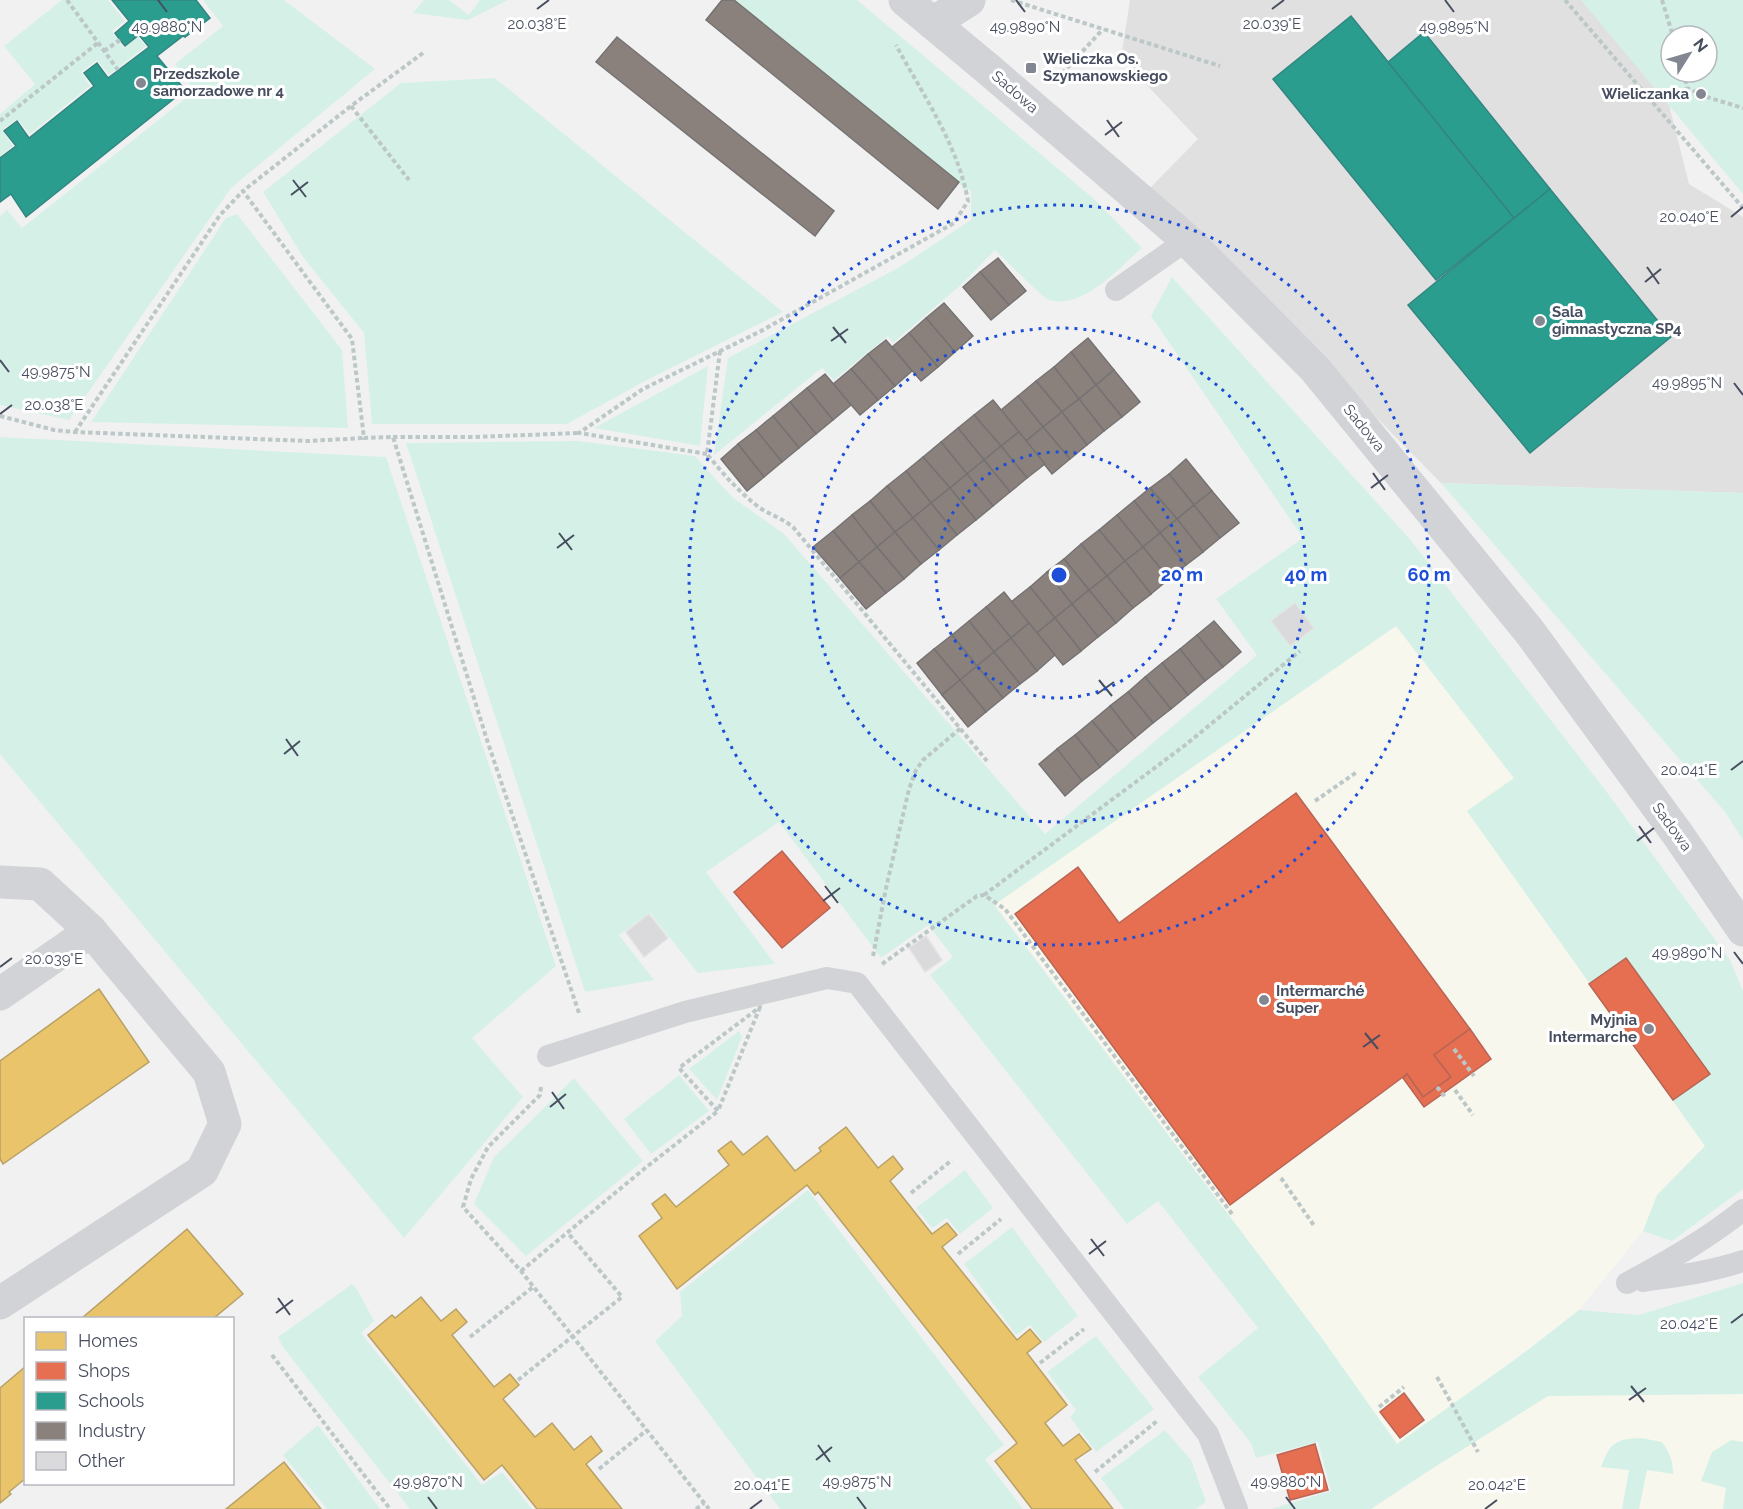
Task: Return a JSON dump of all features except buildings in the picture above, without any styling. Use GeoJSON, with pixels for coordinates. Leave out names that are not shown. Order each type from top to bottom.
{"type":"FeatureCollection","features":[{"type":"Feature","properties":{"kind":"street","name":"Sadowa"},"geometry":{"type":"LineString","coordinates":[[905,0],[1187,240],[1316,369],[1514,613],[1679,836],[1743,930]]}},
{"type":"Feature","properties":{"kind":"street"},"geometry":{"type":"LineString","coordinates":[[933,23],[969,0]]}},
{"type":"Feature","properties":{"kind":"street"},"geometry":{"type":"LineString","coordinates":[[0,882],[40,884],[91,931],[209,1072],[225,1124],[202,1171],[0,1303]]}},
{"type":"Feature","properties":{"kind":"street"},"geometry":{"type":"LineString","coordinates":[[0,994],[91,931]]}},
{"type":"Feature","properties":{"kind":"lane"},"geometry":{"type":"LineString","coordinates":[[1116,290],[1187,240]]}},
{"type":"Feature","properties":{"kind":"lane"},"geometry":{"type":"LineString","coordinates":[[548,1056],[685,1012],[827,978],[857,983],[1208,1434],[1237,1509]]}},
{"type":"Feature","properties":{"kind":"lane"},"geometry":{"type":"LineString","coordinates":[[1743,1210],[1697,1244],[1627,1283],[1686,1275],[1743,1261]]}},
{"type":"Feature","properties":{"kind":"path"},"geometry":{"type":"LineString","coordinates":[[67,0],[118,70]]}},
{"type":"Feature","properties":{"kind":"path"},"geometry":{"type":"LineString","coordinates":[[1011,0],[1220,66]]}},
{"type":"Feature","properties":{"kind":"path"},"geometry":{"type":"LineString","coordinates":[[1565,0],[1743,208]]}},
{"type":"Feature","properties":{"kind":"path"},"geometry":{"type":"LineString","coordinates":[[1662,0],[1669,24]]}},
{"type":"Feature","properties":{"kind":"path"},"geometry":{"type":"LineString","coordinates":[[1055,82],[1103,29]]}},
{"type":"Feature","properties":{"kind":"path"},"geometry":{"type":"LineString","coordinates":[[579,433],[643,389],[761,331],[954,223],[968,201],[964,178],[938,121],[893,38]]}},
{"type":"Feature","properties":{"kind":"path"},"geometry":{"type":"LineString","coordinates":[[104,51],[120,40]]}},
{"type":"Feature","properties":{"kind":"path"},"geometry":{"type":"LineString","coordinates":[[0,122],[99,42]]}},
{"type":"Feature","properties":{"kind":"path"},"geometry":{"type":"LineString","coordinates":[[74,432],[220,215],[243,191],[423,52]]}},
{"type":"Feature","properties":{"kind":"path"},"geometry":{"type":"LineString","coordinates":[[1687,84],[1688,88],[1710,98],[1743,108]]}},
{"type":"Feature","properties":{"kind":"path"},"geometry":{"type":"LineString","coordinates":[[351,106],[410,180]]}},
{"type":"Feature","properties":{"kind":"path"},"geometry":{"type":"LineString","coordinates":[[243,191],[352,339],[364,438]]}},
{"type":"Feature","properties":{"kind":"path"},"geometry":{"type":"LineString","coordinates":[[707,454],[720,350]]}},
{"type":"Feature","properties":{"kind":"path"},"geometry":{"type":"LineString","coordinates":[[0,416],[54,430],[74,432],[308,441],[393,436],[473,437],[579,433],[707,454],[732,485],[762,510],[781,518],[793,527],[987,761]]}},
{"type":"Feature","properties":{"kind":"path"},"geometry":{"type":"LineString","coordinates":[[393,436],[486,740],[589,1042]]}},
{"type":"Feature","properties":{"kind":"path"},"geometry":{"type":"LineString","coordinates":[[873,956],[881,965],[977,896],[984,895],[1184,746],[1300,651]]}},
{"type":"Feature","properties":{"kind":"path"},"geometry":{"type":"LineString","coordinates":[[857,983],[873,956],[886,888],[909,789],[916,770],[923,760],[961,728]]}},
{"type":"Feature","properties":{"kind":"path"},"geometry":{"type":"LineString","coordinates":[[1315,801],[1357,772]]}},
{"type":"Feature","properties":{"kind":"path"},"geometry":{"type":"LineString","coordinates":[[984,895],[1005,909],[1232,1214]]}},
{"type":"Feature","properties":{"kind":"path"},"geometry":{"type":"LineString","coordinates":[[521,1271],[644,1169],[718,1112],[760,1007],[679,1068],[718,1112]]}},
{"type":"Feature","properties":{"kind":"path"},"geometry":{"type":"LineString","coordinates":[[1454,1049],[1474,1076]]}},
{"type":"Feature","properties":{"kind":"path"},"geometry":{"type":"LineString","coordinates":[[548,1056],[540,1095],[488,1147],[471,1179],[463,1207],[521,1271],[574,1335],[709,1509]]}},
{"type":"Feature","properties":{"kind":"path"},"geometry":{"type":"LineString","coordinates":[[1437,1087],[1445,1097]]}},
{"type":"Feature","properties":{"kind":"path"},"geometry":{"type":"LineString","coordinates":[[1455,1090],[1473,1115]]}},
{"type":"Feature","properties":{"kind":"path"},"geometry":{"type":"LineString","coordinates":[[911,1193],[954,1159]]}},
{"type":"Feature","properties":{"kind":"path"},"geometry":{"type":"LineString","coordinates":[[1281,1178],[1315,1227]]}},
{"type":"Feature","properties":{"kind":"path"},"geometry":{"type":"LineString","coordinates":[[958,1254],[1009,1212]]}},
{"type":"Feature","properties":{"kind":"path"},"geometry":{"type":"LineString","coordinates":[[518,1380],[622,1297],[568,1233]]}},
{"type":"Feature","properties":{"kind":"path"},"geometry":{"type":"LineString","coordinates":[[470,1337],[533,1287]]}},
{"type":"Feature","properties":{"kind":"path"},"geometry":{"type":"LineString","coordinates":[[1040,1363],[1085,1328]]}},
{"type":"Feature","properties":{"kind":"path"},"geometry":{"type":"LineString","coordinates":[[272,1355],[390,1509]]}},
{"type":"Feature","properties":{"kind":"path"},"geometry":{"type":"LineString","coordinates":[[1437,1377],[1478,1452]]}},
{"type":"Feature","properties":{"kind":"path"},"geometry":{"type":"LineString","coordinates":[[1379,1407],[1404,1387]]}},
{"type":"Feature","properties":{"kind":"path"},"geometry":{"type":"LineString","coordinates":[[1095,1472],[1164,1415]]}},
{"type":"Feature","properties":{"kind":"path"},"geometry":{"type":"LineString","coordinates":[[599,1469],[647,1430]]}},
{"type":"Feature","properties":{"kind":"path"},"geometry":{"type":"LineString","coordinates":[[696,1509],[704,1503]]}},
{"type":"Feature","properties":{"kind":"shaded area"},"geometry":{"type":"Polygon","coordinates":[[[1130,0],[1593,0],[1666,93],[1689,184],[1743,217],[1743,493],[1441,483],[1150,188],[1198,139],[1121,58],[1130,0]]]}},
{"type":"Feature","properties":{"kind":"shaded area"},"geometry":{"type":"Polygon","coordinates":[[[1396,626],[1514,779],[1467,811],[1705,1146],[1657,1195],[1643,1231],[1579,1310],[1496,1374],[1397,1444],[1321,1337],[995,904],[1396,626]]]}},
{"type":"Feature","properties":{"kind":"shaded area"},"geometry":{"type":"Polygon","coordinates":[[[1743,1394],[1743,1494],[1727,1489],[1723,1509],[1371,1509],[1548,1396],[1743,1394]]]}},
{"type":"Feature","properties":{"kind":"green space"},"geometry":{"type":"Polygon","coordinates":[[[62,0],[108,0],[125,21],[112,31],[124,48],[138,37],[146,46],[109,75],[97,60],[81,72],[90,86],[30,134],[17,119],[2,130],[13,146],[0,156],[0,114],[35,84],[4,46],[62,0]]]}},
{"type":"Feature","properties":{"kind":"green space"},"geometry":{"type":"Polygon","coordinates":[[[203,0],[284,0],[375,69],[231,188],[69,420],[0,405],[0,216],[7,210],[22,228],[195,91],[175,64],[223,26],[203,0]]]}},
{"type":"Feature","properties":{"kind":"green space"},"geometry":{"type":"Polygon","coordinates":[[[424,0],[449,0],[469,15],[480,0],[508,0],[468,20],[413,13],[424,0]]]}},
{"type":"Feature","properties":{"kind":"green space"},"geometry":{"type":"Polygon","coordinates":[[[734,0],[857,0],[1093,198],[1142,248],[1100,285],[1075,299],[1062,301],[1045,298],[995,250],[963,283],[893,343],[888,336],[834,380],[822,368],[714,455],[728,358],[898,268],[971,220],[971,190],[964,190],[959,182],[734,0]]]}},
{"type":"Feature","properties":{"kind":"green space","name":"Wieliczanka"},"geometry":{"type":"Polygon","coordinates":[[[1581,0],[1743,0],[1743,194],[1581,0]]]}},
{"type":"Feature","properties":{"kind":"green space"},"geometry":{"type":"Polygon","coordinates":[[[494,78],[783,312],[645,381],[567,424],[372,424],[364,333],[303,257],[263,192],[401,83],[494,78]]]}},
{"type":"Feature","properties":{"kind":"green space"},"geometry":{"type":"Polygon","coordinates":[[[237,214],[342,350],[348,428],[91,422],[226,218],[237,214]]]}},
{"type":"Feature","properties":{"kind":"green space"},"geometry":{"type":"Polygon","coordinates":[[[1172,277],[1409,538],[1606,791],[1730,960],[1743,991],[1743,1189],[1672,1241],[1643,1231],[1657,1195],[1705,1146],[1467,811],[1514,778],[1396,626],[994,905],[1321,1337],[1397,1444],[1528,1350],[1579,1310],[1639,1315],[1743,1283],[1743,1394],[1548,1396],[1371,1509],[1271,1509],[1331,1491],[1318,1442],[1256,1458],[1251,1443],[1198,1377],[1258,1328],[1158,1201],[1127,1224],[930,975],[953,957],[928,925],[881,958],[779,822],[706,872],[775,964],[698,973],[650,913],[619,935],[654,980],[585,992],[406,443],[578,441],[695,456],[732,497],[784,534],[1045,834],[1257,655],[1216,599],[1303,538],[1151,316],[1172,277]]]}},
{"type":"Feature","properties":{"kind":"green space"},"geometry":{"type":"Polygon","coordinates":[[[708,366],[700,446],[594,428],[708,366]]]}},
{"type":"Feature","properties":{"kind":"green space"},"geometry":{"type":"Polygon","coordinates":[[[0,437],[386,457],[556,966],[472,1038],[523,1097],[404,1238],[0,754],[0,437]]]}},
{"type":"Feature","properties":{"kind":"green space"},"geometry":{"type":"Polygon","coordinates":[[[1441,483],[1743,493],[1743,840],[1725,812],[1441,483]]]}},
{"type":"Feature","properties":{"kind":"green space"},"geometry":{"type":"Polygon","coordinates":[[[739,1031],[742,1037],[717,1100],[689,1069],[739,1031]]]}},
{"type":"Feature","properties":{"kind":"green space"},"geometry":{"type":"Polygon","coordinates":[[[679,1075],[709,1111],[651,1154],[624,1119],[679,1075]]]}},
{"type":"Feature","properties":{"kind":"green space"},"geometry":{"type":"Polygon","coordinates":[[[574,1078],[643,1161],[526,1256],[474,1204],[494,1157],[574,1078]]]}},
{"type":"Feature","properties":{"kind":"green space"},"geometry":{"type":"Polygon","coordinates":[[[965,1170],[993,1208],[960,1234],[947,1218],[932,1228],[916,1208],[965,1170]]]}},
{"type":"Feature","properties":{"kind":"green space"},"geometry":{"type":"Polygon","coordinates":[[[808,1190],[1004,1445],[985,1459],[1023,1509],[780,1509],[655,1341],[682,1316],[680,1292],[808,1190]]]}},
{"type":"Feature","properties":{"kind":"green space"},"geometry":{"type":"Polygon","coordinates":[[[1012,1227],[1078,1316],[1044,1342],[1030,1325],[1016,1335],[964,1264],[1012,1227]]]}},
{"type":"Feature","properties":{"kind":"green space"},"geometry":{"type":"Polygon","coordinates":[[[352,1284],[374,1321],[361,1333],[482,1485],[502,1472],[532,1509],[410,1509],[282,1346],[278,1337],[352,1284]]]}},
{"type":"Feature","properties":{"kind":"green space"},"geometry":{"type":"Polygon","coordinates":[[[1096,1336],[1154,1409],[1096,1452],[1070,1417],[1076,1410],[1047,1372],[1096,1336]]]}},
{"type":"Feature","properties":{"kind":"green space"},"geometry":{"type":"Polygon","coordinates":[[[318,1425],[380,1509],[327,1509],[283,1455],[318,1425]]]}},
{"type":"Feature","properties":{"kind":"green space"},"geometry":{"type":"Polygon","coordinates":[[[1165,1430],[1191,1460],[1206,1502],[1196,1509],[1124,1509],[1101,1478],[1165,1430]]]}},
{"type":"Feature","properties":{"kind":"green space"},"geometry":{"type":"Polygon","coordinates":[[[1641,1438],[1662,1442],[1670,1457],[1673,1474],[1647,1470],[1639,1509],[1622,1509],[1629,1470],[1601,1467],[1607,1452],[1619,1441],[1641,1438]]]}},
{"type":"Feature","properties":{"kind":"green space"},"geometry":{"type":"Polygon","coordinates":[[[1731,1440],[1743,1442],[1743,1509],[1723,1509],[1726,1488],[1701,1481],[1712,1452],[1731,1440]]]}},
{"type":"Feature","properties":{"kind":"place","name":"Wieliczka Os. Szymanowskiego"},"geometry":{"type":"Point","coordinates":[1031,68]}},
{"type":"Feature","properties":{"kind":"place","name":"Przedszkole samorzadowe nr 4"},"geometry":{"type":"Point","coordinates":[141,83]}},
{"type":"Feature","properties":{"kind":"place","name":"Wieliczanka"},"geometry":{"type":"Point","coordinates":[1701,94]}},
{"type":"Feature","properties":{"kind":"place","name":"Sala gimnastyczna SP4"},"geometry":{"type":"Point","coordinates":[1540,321]}},
{"type":"Feature","properties":{"kind":"place","name":"Intermarché Super"},"geometry":{"type":"Point","coordinates":[1264,1000]}},
{"type":"Feature","properties":{"kind":"place","name":"Myjnia Intermarche"},"geometry":{"type":"Point","coordinates":[1649,1029]}}]}
